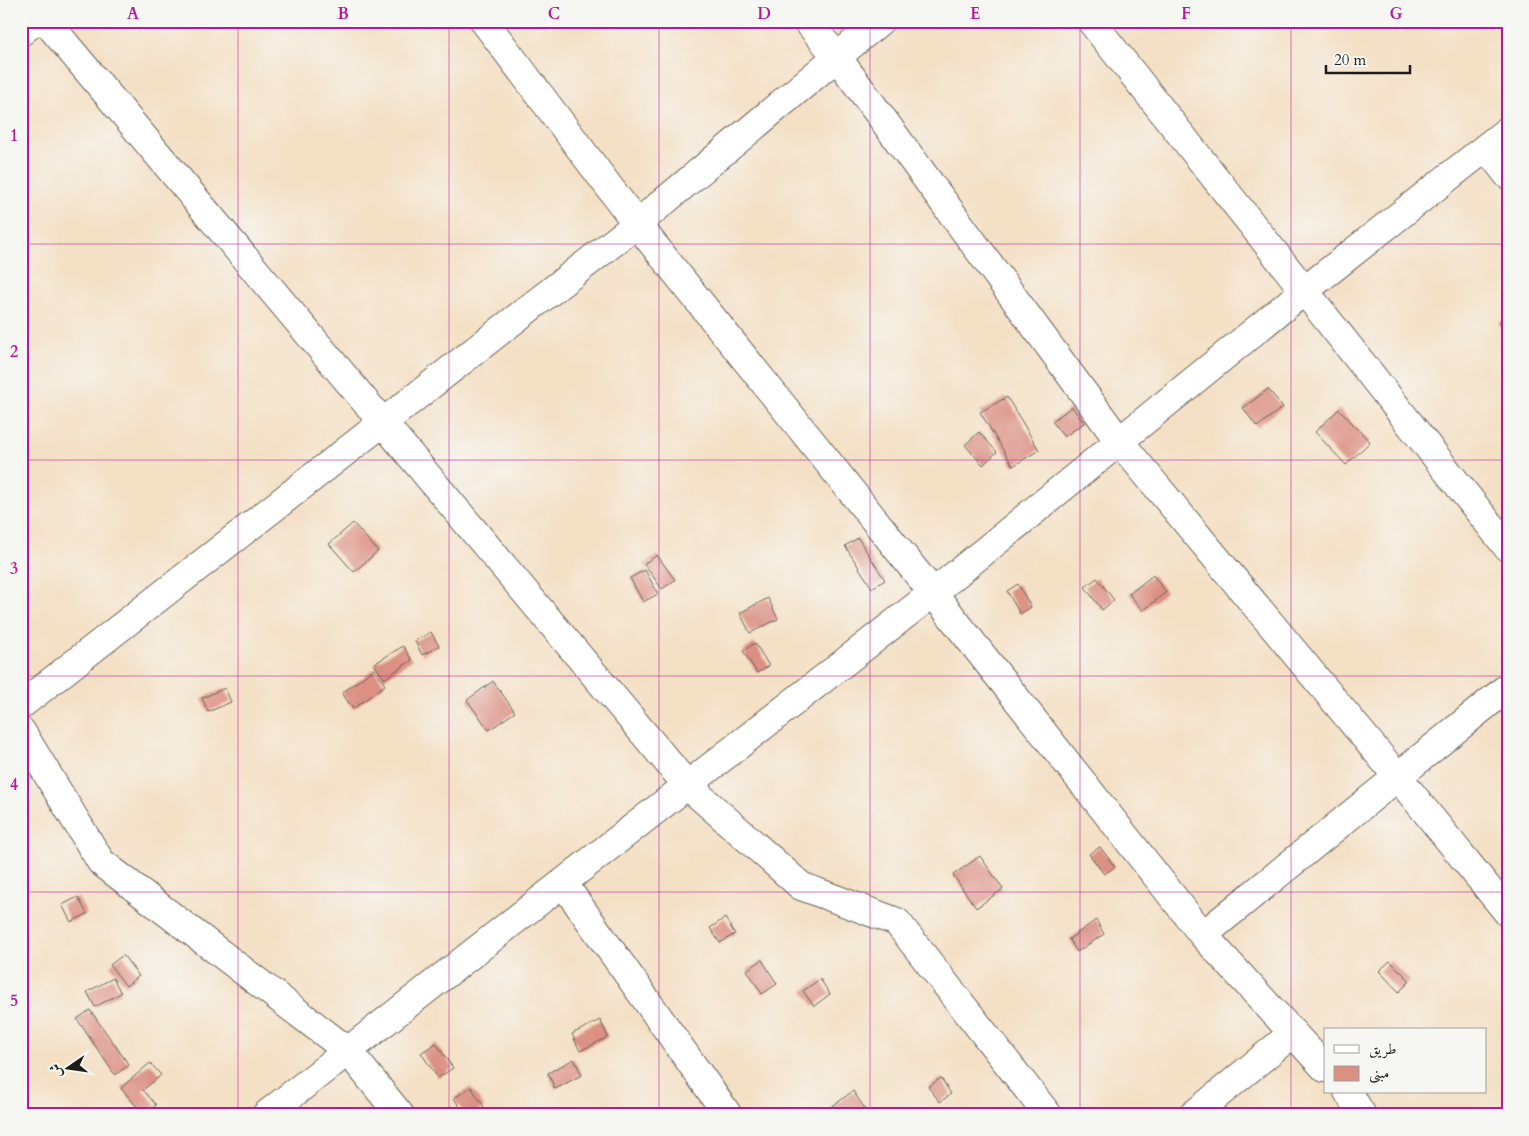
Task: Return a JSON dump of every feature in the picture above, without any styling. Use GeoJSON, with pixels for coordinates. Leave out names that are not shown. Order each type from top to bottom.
{"type":"FeatureCollection","features":[{"type":"Feature","properties":{"kind":"street"},"geometry":{"type":"LineString","coordinates":[[21,32],[35,21]]}},
{"type":"Feature","properties":{"kind":"street"},"geometry":{"type":"LineString","coordinates":[[46,21],[687,785],[801,886],[897,922],[1048,1115]]}},
{"type":"Feature","properties":{"kind":"street"},"geometry":{"type":"LineString","coordinates":[[484,21],[637,224],[933,593],[1203,935],[1324,1067]]}},
{"type":"Feature","properties":{"kind":"street"},"geometry":{"type":"LineString","coordinates":[[807,21],[837,57],[1119,441],[1508,913]]}},
{"type":"Feature","properties":{"kind":"street"},"geometry":{"type":"LineString","coordinates":[[21,704],[637,224],[880,21]]}},
{"type":"Feature","properties":{"kind":"street"},"geometry":{"type":"LineString","coordinates":[[1091,21],[1508,548]]}},
{"type":"Feature","properties":{"kind":"street"},"geometry":{"type":"LineString","coordinates":[[266,1115],[933,593],[1304,291],[1508,130]]}},
{"type":"Feature","properties":{"kind":"street"},"geometry":{"type":"LineString","coordinates":[[1486,147],[1508,175]]}},
{"type":"Feature","properties":{"kind":"street"},"geometry":{"type":"LineString","coordinates":[[1203,935],[1508,687]]}},
{"type":"Feature","properties":{"kind":"street"},"geometry":{"type":"LineString","coordinates":[[21,731],[101,862],[348,1051],[400,1115]]}},
{"type":"Feature","properties":{"kind":"street"},"geometry":{"type":"LineString","coordinates":[[563,882],[728,1115]]}},
{"type":"Feature","properties":{"kind":"street"},"geometry":{"type":"LineString","coordinates":[[1193,1115],[1293,1033]]}},
{"type":"Feature","properties":{"kind":"street"},"geometry":{"type":"LineString","coordinates":[[1349,1094],[1362,1115]]}},
{"type":"Feature","properties":{"kind":"building"},"geometry":{"type":"Polygon","coordinates":[[[1508,316],[1508,334],[1499,323],[1508,316]]]}},
{"type":"Feature","properties":{"kind":"building"},"geometry":{"type":"Polygon","coordinates":[[[1268,389],[1283,407],[1257,427],[1243,408],[1268,389]]]}},
{"type":"Feature","properties":{"kind":"building"},"geometry":{"type":"Polygon","coordinates":[[[1007,397],[1039,450],[1013,466],[980,412],[1007,397]]]}},
{"type":"Feature","properties":{"kind":"building"},"geometry":{"type":"Polygon","coordinates":[[[1072,407],[1084,423],[1064,437],[1052,421],[1072,407]]]}},
{"type":"Feature","properties":{"kind":"building"},"geometry":{"type":"Polygon","coordinates":[[[1339,409],[1370,442],[1346,465],[1315,432],[1339,409]]]}},
{"type":"Feature","properties":{"kind":"building"},"geometry":{"type":"Polygon","coordinates":[[[979,432],[997,452],[983,465],[965,445],[979,432]]]}},
{"type":"Feature","properties":{"kind":"building"},"geometry":{"type":"Polygon","coordinates":[[[353,523],[378,551],[354,572],[329,544],[353,523]]]}},
{"type":"Feature","properties":{"kind":"building"},"geometry":{"type":"Polygon","coordinates":[[[858,538],[885,580],[872,588],[845,546],[858,538]]]}},
{"type":"Feature","properties":{"kind":"building"},"geometry":{"type":"Polygon","coordinates":[[[657,555],[675,580],[662,589],[644,564],[657,555]]]}},
{"type":"Feature","properties":{"kind":"building"},"geometry":{"type":"Polygon","coordinates":[[[645,570],[658,594],[643,602],[630,578],[645,570]]]}},
{"type":"Feature","properties":{"kind":"building"},"geometry":{"type":"Polygon","coordinates":[[[1153,575],[1166,592],[1143,611],[1129,594],[1153,575]]]}},
{"type":"Feature","properties":{"kind":"building"},"geometry":{"type":"Polygon","coordinates":[[[1097,578],[1114,600],[1102,610],[1085,587],[1097,578]]]}},
{"type":"Feature","properties":{"kind":"building"},"geometry":{"type":"Polygon","coordinates":[[[1018,584],[1031,607],[1020,614],[1007,591],[1018,584]]]}},
{"type":"Feature","properties":{"kind":"building"},"geometry":{"type":"Polygon","coordinates":[[[768,598],[778,619],[750,633],[740,613],[768,598]]]}},
{"type":"Feature","properties":{"kind":"building"},"geometry":{"type":"Polygon","coordinates":[[[431,632],[439,646],[422,655],[415,641],[431,632]]]}},
{"type":"Feature","properties":{"kind":"building"},"geometry":{"type":"Polygon","coordinates":[[[755,643],[769,666],[757,673],[743,651],[755,643]]]}},
{"type":"Feature","properties":{"kind":"building"},"geometry":{"type":"Polygon","coordinates":[[[403,646],[412,660],[384,679],[374,664],[403,646]]]}},
{"type":"Feature","properties":{"kind":"building"},"geometry":{"type":"Polygon","coordinates":[[[374,669],[385,685],[353,709],[342,693],[374,669]]]}},
{"type":"Feature","properties":{"kind":"building"},"geometry":{"type":"Polygon","coordinates":[[[493,681],[515,712],[489,730],[467,700],[493,681]]]}},
{"type":"Feature","properties":{"kind":"building"},"geometry":{"type":"Polygon","coordinates":[[[225,688],[231,702],[208,712],[202,698],[225,688]]]}},
{"type":"Feature","properties":{"kind":"building"},"geometry":{"type":"Polygon","coordinates":[[[1100,847],[1115,867],[1104,874],[1089,854],[1100,847]]]}},
{"type":"Feature","properties":{"kind":"building"},"geometry":{"type":"Polygon","coordinates":[[[980,856],[1003,889],[976,908],[953,875],[980,856]]]}},
{"type":"Feature","properties":{"kind":"building"},"geometry":{"type":"Polygon","coordinates":[[[78,897],[87,914],[71,922],[62,905],[78,897]]]}},
{"type":"Feature","properties":{"kind":"building"},"geometry":{"type":"Polygon","coordinates":[[[725,918],[735,934],[720,943],[710,928],[725,918]]]}},
{"type":"Feature","properties":{"kind":"building"},"geometry":{"type":"Polygon","coordinates":[[[1096,920],[1104,934],[1077,952],[1069,939],[1096,920]]]}},
{"type":"Feature","properties":{"kind":"building"},"geometry":{"type":"Polygon","coordinates":[[[123,955],[139,976],[126,986],[110,965],[123,955]]]}},
{"type":"Feature","properties":{"kind":"building"},"geometry":{"type":"Polygon","coordinates":[[[762,960],[777,984],[762,994],[747,970],[762,960]]]}},
{"type":"Feature","properties":{"kind":"building"},"geometry":{"type":"Polygon","coordinates":[[[1390,961],[1410,981],[1399,992],[1379,971],[1390,961]]]}},
{"type":"Feature","properties":{"kind":"building"},"geometry":{"type":"Polygon","coordinates":[[[113,978],[121,993],[95,1007],[87,992],[113,978]]]}},
{"type":"Feature","properties":{"kind":"building"},"geometry":{"type":"Polygon","coordinates":[[[820,979],[830,994],[814,1006],[803,991],[820,979]]]}},
{"type":"Feature","properties":{"kind":"building"},"geometry":{"type":"Polygon","coordinates":[[[90,1010],[129,1065],[115,1075],[77,1019],[90,1010]]]}},
{"type":"Feature","properties":{"kind":"building"},"geometry":{"type":"Polygon","coordinates":[[[600,1020],[608,1037],[580,1051],[572,1034],[600,1020]]]}},
{"type":"Feature","properties":{"kind":"building"},"geometry":{"type":"Polygon","coordinates":[[[436,1043],[453,1068],[438,1078],[421,1053],[436,1043]]]}},
{"type":"Feature","properties":{"kind":"building"},"geometry":{"type":"Polygon","coordinates":[[[574,1059],[582,1075],[555,1089],[548,1073],[574,1059]]]}},
{"type":"Feature","properties":{"kind":"building"},"geometry":{"type":"Polygon","coordinates":[[[150,1063],[161,1075],[143,1090],[156,1105],[144,1115],[121,1088],[150,1063]]]}},
{"type":"Feature","properties":{"kind":"building"},"geometry":{"type":"Polygon","coordinates":[[[941,1078],[951,1094],[940,1102],[928,1087],[941,1078]]]}},
{"type":"Feature","properties":{"kind":"building"},"geometry":{"type":"Polygon","coordinates":[[[471,1087],[484,1107],[472,1115],[465,1115],[454,1098],[471,1087]]]}},
{"type":"Feature","properties":{"kind":"building"},"geometry":{"type":"Polygon","coordinates":[[[853,1091],[869,1115],[829,1115],[826,1111],[853,1091]]]}}]}
